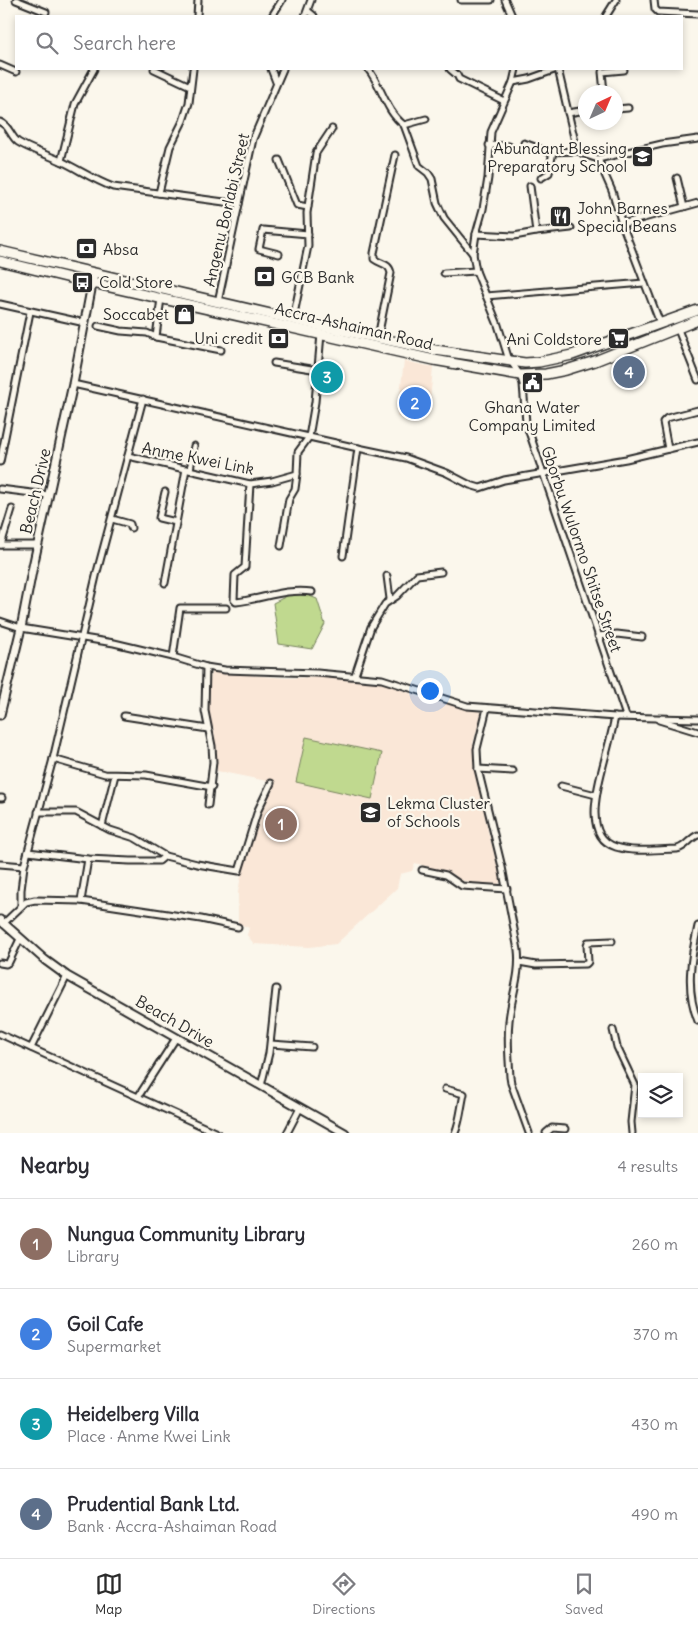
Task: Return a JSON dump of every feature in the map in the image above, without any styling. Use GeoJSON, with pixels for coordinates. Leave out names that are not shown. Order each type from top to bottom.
{"type":"FeatureCollection","features":[{"type":"Feature","properties":{"kind":"main road","name":"Accra-Ashaiman Road"},"geometry":{"type":"LineString","coordinates":[[0,251],[40,259],[93,279],[160,298],[434,360],[520,375],[546,374],[566,370],[594,361],[698,320]]}},
{"type":"Feature","properties":{"kind":"main road","name":"Accra-Ashaiman Road"},"geometry":{"type":"LineString","coordinates":[[0,261],[218,302],[435,350],[510,362],[539,362],[572,355],[698,310]]}},
{"type":"Feature","properties":{"kind":"street"},"geometry":{"type":"LineString","coordinates":[[16,0],[46,12]]}},
{"type":"Feature","properties":{"kind":"street"},"geometry":{"type":"LineString","coordinates":[[197,15],[198,0]]}},
{"type":"Feature","properties":{"kind":"street"},"geometry":{"type":"LineString","coordinates":[[273,15],[282,0]]}},
{"type":"Feature","properties":{"kind":"street"},"geometry":{"type":"LineString","coordinates":[[306,14],[312,0]]}},
{"type":"Feature","properties":{"kind":"street"},"geometry":{"type":"LineString","coordinates":[[461,0],[491,0]]}},
{"type":"Feature","properties":{"kind":"street"},"geometry":{"type":"LineString","coordinates":[[505,0],[512,15]]}},
{"type":"Feature","properties":{"kind":"street"},"geometry":{"type":"LineString","coordinates":[[607,15],[616,0]]}},
{"type":"Feature","properties":{"kind":"street"},"geometry":{"type":"LineString","coordinates":[[654,0],[654,9],[658,12],[698,14]]}},
{"type":"Feature","properties":{"kind":"street"},"geometry":{"type":"LineString","coordinates":[[0,65],[16,72]]}},
{"type":"Feature","properties":{"kind":"street"},"geometry":{"type":"LineString","coordinates":[[61,161],[76,104],[93,70]]}},
{"type":"Feature","properties":{"kind":"street"},"geometry":{"type":"LineString","coordinates":[[156,70],[190,86]]}},
{"type":"Feature","properties":{"kind":"street"},"geometry":{"type":"LineString","coordinates":[[159,192],[170,147],[183,121],[189,103],[193,70]]}},
{"type":"Feature","properties":{"kind":"street"},"geometry":{"type":"LineString","coordinates":[[271,70],[276,82]]}},
{"type":"Feature","properties":{"kind":"street","name":"Angenu Borlabi Street"},"geometry":{"type":"LineString","coordinates":[[218,302],[253,139],[282,70]]}},
{"type":"Feature","properties":{"kind":"street"},"geometry":{"type":"LineString","coordinates":[[369,70],[396,119],[404,125],[419,166],[432,179],[437,203],[444,218],[473,254]]}},
{"type":"Feature","properties":{"kind":"street"},"geometry":{"type":"LineString","coordinates":[[451,70],[459,79],[504,101]]}},
{"type":"Feature","properties":{"kind":"street"},"geometry":{"type":"LineString","coordinates":[[473,254],[488,178],[491,132],[513,82],[516,70]]}},
{"type":"Feature","properties":{"kind":"street"},"geometry":{"type":"LineString","coordinates":[[513,82],[529,79],[554,70]]}},
{"type":"Feature","properties":{"kind":"street"},"geometry":{"type":"LineString","coordinates":[[557,70],[576,146],[583,154],[598,158],[662,144],[698,139]]}},
{"type":"Feature","properties":{"kind":"street"},"geometry":{"type":"LineString","coordinates":[[603,85],[602,72],[624,70]]}},
{"type":"Feature","properties":{"kind":"street"},"geometry":{"type":"LineString","coordinates":[[623,108],[628,108]]}},
{"type":"Feature","properties":{"kind":"street"},"geometry":{"type":"LineString","coordinates":[[568,113],[578,111]]}},
{"type":"Feature","properties":{"kind":"street"},"geometry":{"type":"LineString","coordinates":[[404,125],[426,119]]}},
{"type":"Feature","properties":{"kind":"street"},"geometry":{"type":"LineString","coordinates":[[2,123],[17,141],[61,161],[99,182],[113,187],[240,204]]}},
{"type":"Feature","properties":{"kind":"street"},"geometry":{"type":"LineString","coordinates":[[293,319],[308,246],[308,207],[316,153],[332,130]]}},
{"type":"Feature","properties":{"kind":"street"},"geometry":{"type":"LineString","coordinates":[[524,143],[543,151],[579,151]]}},
{"type":"Feature","properties":{"kind":"street"},"geometry":{"type":"LineString","coordinates":[[489,144],[509,146]]}},
{"type":"Feature","properties":{"kind":"street"},"geometry":{"type":"LineString","coordinates":[[541,178],[549,173],[553,151]]}},
{"type":"Feature","properties":{"kind":"street"},"geometry":{"type":"LineString","coordinates":[[378,337],[391,273],[390,267],[374,259],[374,253],[395,155]]}},
{"type":"Feature","properties":{"kind":"street"},"geometry":{"type":"LineString","coordinates":[[598,158],[660,323]]}},
{"type":"Feature","properties":{"kind":"street"},"geometry":{"type":"LineString","coordinates":[[279,160],[297,205],[308,207]]}},
{"type":"Feature","properties":{"kind":"street"},"geometry":{"type":"LineString","coordinates":[[677,178],[684,207]]}},
{"type":"Feature","properties":{"kind":"street"},"geometry":{"type":"LineString","coordinates":[[530,186],[536,232]]}},
{"type":"Feature","properties":{"kind":"street"},"geometry":{"type":"LineString","coordinates":[[622,224],[698,203]]}},
{"type":"Feature","properties":{"kind":"street"},"geometry":{"type":"LineString","coordinates":[[476,234],[514,236],[572,228]]}},
{"type":"Feature","properties":{"kind":"street"},"geometry":{"type":"LineString","coordinates":[[279,254],[259,249],[263,230],[308,234]]}},
{"type":"Feature","properties":{"kind":"street","name":"Gborbu Wulormo Shitse Street"},"geometry":{"type":"LineString","coordinates":[[473,254],[476,271],[498,325],[510,362],[520,375],[526,423],[626,716]]}},
{"type":"Feature","properties":{"kind":"street"},"geometry":{"type":"LineString","coordinates":[[444,273],[476,271]]}},
{"type":"Feature","properties":{"kind":"street","name":"Beach Drive"},"geometry":{"type":"LineString","coordinates":[[0,714],[21,628],[37,545],[73,384],[93,279]]}},
{"type":"Feature","properties":{"kind":"street"},"geometry":{"type":"LineString","coordinates":[[486,296],[644,283]]}},
{"type":"Feature","properties":{"kind":"street"},"geometry":{"type":"LineString","coordinates":[[156,337],[160,298]]}},
{"type":"Feature","properties":{"kind":"street"},"geometry":{"type":"LineString","coordinates":[[0,304],[85,323]]}},
{"type":"Feature","properties":{"kind":"street"},"geometry":{"type":"LineString","coordinates":[[0,462],[30,312]]}},
{"type":"Feature","properties":{"kind":"street"},"geometry":{"type":"LineString","coordinates":[[98,326],[121,332],[147,333],[156,337],[222,350]]}},
{"type":"Feature","properties":{"kind":"street"},"geometry":{"type":"LineString","coordinates":[[677,327],[698,380]]}},
{"type":"Feature","properties":{"kind":"street"},"geometry":{"type":"LineString","coordinates":[[280,546],[289,499],[295,489],[298,452],[309,437],[315,402],[321,334]]}},
{"type":"Feature","properties":{"kind":"street"},"geometry":{"type":"LineString","coordinates":[[274,364],[318,370]]}},
{"type":"Feature","properties":{"kind":"street"},"geometry":{"type":"LineString","coordinates":[[73,384],[406,458],[428,465],[476,488],[504,480],[544,474],[698,442]]}},
{"type":"Feature","properties":{"kind":"street"},"geometry":{"type":"LineString","coordinates":[[21,906],[20,890],[24,866],[53,759],[81,639],[143,399]]}},
{"type":"Feature","properties":{"kind":"street"},"geometry":{"type":"LineString","coordinates":[[668,449],[662,422],[667,418],[698,410]]}},
{"type":"Feature","properties":{"kind":"street"},"geometry":{"type":"LineString","coordinates":[[165,583],[176,522],[194,446]]}},
{"type":"Feature","properties":{"kind":"street"},"geometry":{"type":"LineString","coordinates":[[343,556],[358,448]]}},
{"type":"Feature","properties":{"kind":"street","name":"Anme Kwei Link"},"geometry":{"type":"LineString","coordinates":[[128,456],[250,484],[272,481],[297,474]]}},
{"type":"Feature","properties":{"kind":"street"},"geometry":{"type":"LineString","coordinates":[[250,484],[245,567],[235,575],[234,600],[236,602],[284,592],[312,592]]}},
{"type":"Feature","properties":{"kind":"street"},"geometry":{"type":"LineString","coordinates":[[0,489],[48,495]]}},
{"type":"Feature","properties":{"kind":"street"},"geometry":{"type":"LineString","coordinates":[[165,492],[159,518],[176,522]]}},
{"type":"Feature","properties":{"kind":"street"},"geometry":{"type":"LineString","coordinates":[[12,509],[1,545],[37,545]]}},
{"type":"Feature","properties":{"kind":"street"},"geometry":{"type":"LineString","coordinates":[[112,519],[127,522],[131,528]]}},
{"type":"Feature","properties":{"kind":"street"},"geometry":{"type":"LineString","coordinates":[[355,675],[372,627],[390,599],[397,596],[417,576],[441,572]]}},
{"type":"Feature","properties":{"kind":"street"},"geometry":{"type":"LineString","coordinates":[[387,576],[390,599]]}},
{"type":"Feature","properties":{"kind":"street"},"geometry":{"type":"LineString","coordinates":[[173,657],[180,608],[226,608]]}},
{"type":"Feature","properties":{"kind":"street"},"geometry":{"type":"LineString","coordinates":[[0,621],[21,628],[114,643],[206,667],[225,670],[355,675],[397,682],[459,704],[487,708],[615,717],[698,718]]}},
{"type":"Feature","properties":{"kind":"street"},"geometry":{"type":"LineString","coordinates":[[598,636],[617,634],[642,637]]}},
{"type":"Feature","properties":{"kind":"street"},"geometry":{"type":"LineString","coordinates":[[206,667],[205,711],[213,754],[212,786],[208,805]]}},
{"type":"Feature","properties":{"kind":"street"},"geometry":{"type":"LineString","coordinates":[[487,708],[477,749],[478,769],[507,889],[520,962],[509,1021],[510,1077],[529,1133]]}},
{"type":"Feature","properties":{"kind":"street"},"geometry":{"type":"LineString","coordinates":[[124,716],[208,729]]}},
{"type":"Feature","properties":{"kind":"street"},"geometry":{"type":"LineString","coordinates":[[615,717],[596,794],[596,826],[604,840],[614,846],[625,849],[680,849],[698,835]]}},
{"type":"Feature","properties":{"kind":"street"},"geometry":{"type":"LineString","coordinates":[[654,718],[698,732]]}},
{"type":"Feature","properties":{"kind":"street"},"geometry":{"type":"LineString","coordinates":[[53,759],[95,772],[115,775],[146,775],[212,786]]}},
{"type":"Feature","properties":{"kind":"street"},"geometry":{"type":"LineString","coordinates":[[478,769],[513,772]]}},
{"type":"Feature","properties":{"kind":"street"},"geometry":{"type":"LineString","coordinates":[[102,826],[115,775]]}},
{"type":"Feature","properties":{"kind":"street"},"geometry":{"type":"LineString","coordinates":[[38,812],[76,812],[102,826],[135,838],[165,856],[197,864],[239,870],[258,810],[271,783]]}},
{"type":"Feature","properties":{"kind":"street"},"geometry":{"type":"LineString","coordinates":[[561,786],[596,794]]}},
{"type":"Feature","properties":{"kind":"street"},"geometry":{"type":"LineString","coordinates":[[28,852],[88,860],[158,861],[165,856]]}},
{"type":"Feature","properties":{"kind":"street"},"geometry":{"type":"LineString","coordinates":[[81,901],[88,860]]}},
{"type":"Feature","properties":{"kind":"street"},"geometry":{"type":"LineString","coordinates":[[0,864],[24,866]]}},
{"type":"Feature","properties":{"kind":"street"},"geometry":{"type":"LineString","coordinates":[[422,870],[446,875],[462,886],[507,889]]}},
{"type":"Feature","properties":{"kind":"street"},"geometry":{"type":"LineString","coordinates":[[2,922],[30,900],[81,901],[182,916],[238,927]]}},
{"type":"Feature","properties":{"kind":"street","name":"Beach Drive"},"geometry":{"type":"LineString","coordinates":[[2,922],[45,960],[67,976],[345,1133]]}},
{"type":"Feature","properties":{"kind":"street"},"geometry":{"type":"LineString","coordinates":[[698,926],[690,979],[690,995],[698,1021]]}},
{"type":"Feature","properties":{"kind":"street"},"geometry":{"type":"LineString","coordinates":[[0,963],[6,964],[9,962],[20,939]]}},
{"type":"Feature","properties":{"kind":"street"},"geometry":{"type":"LineString","coordinates":[[520,962],[536,965],[586,964],[588,962],[588,942],[612,941]]}},
{"type":"Feature","properties":{"kind":"street"},"geometry":{"type":"LineString","coordinates":[[31,1048],[67,976]]}},
{"type":"Feature","properties":{"kind":"street"},"geometry":{"type":"LineString","coordinates":[[261,1086],[271,1044],[276,990]]}},
{"type":"Feature","properties":{"kind":"street"},"geometry":{"type":"LineString","coordinates":[[613,1030],[617,1048],[635,1084],[630,1122],[632,1133]]}},
{"type":"Feature","properties":{"kind":"street"},"geometry":{"type":"LineString","coordinates":[[0,1034],[217,1133]]}},
{"type":"Feature","properties":{"kind":"street"},"geometry":{"type":"LineString","coordinates":[[138,1097],[176,1038]]}},
{"type":"Feature","properties":{"kind":"street"},"geometry":{"type":"LineString","coordinates":[[271,1044],[312,1047]]}},
{"type":"Feature","properties":{"kind":"street"},"geometry":{"type":"LineString","coordinates":[[445,1089],[464,1094],[456,1133]]}},
{"type":"Feature","properties":{"kind":"street"},"geometry":{"type":"LineString","coordinates":[[287,1133],[300,1108]]}},
{"type":"Feature","properties":{"kind":"street"},"geometry":{"type":"LineString","coordinates":[[546,1133],[552,1128],[565,1129]]}},
{"type":"Feature","properties":{"kind":"shaded area"},"geometry":{"type":"Polygon","coordinates":[[[404,361],[433,367],[429,414],[397,417],[404,361]]]}},
{"type":"Feature","properties":{"kind":"shaded area","name":"Lekma Cluster of Schools"},"geometry":{"type":"Polygon","coordinates":[[[211,672],[286,678],[348,677],[384,683],[425,699],[482,712],[473,743],[475,767],[488,831],[502,882],[494,886],[459,880],[453,874],[415,863],[412,871],[400,874],[397,888],[336,944],[309,947],[254,944],[247,935],[249,928],[238,923],[238,892],[248,841],[265,793],[267,781],[217,771],[214,730],[206,715],[211,672]]]}},
{"type":"Feature","properties":{"kind":"green space"},"geometry":{"type":"Polygon","coordinates":[[[297,591],[317,599],[325,624],[312,649],[279,644],[273,603],[297,591]]]}},
{"type":"Feature","properties":{"kind":"green space"},"geometry":{"type":"Polygon","coordinates":[[[306,737],[382,753],[372,799],[296,782],[306,737]]]}},
{"type":"Feature","properties":{"kind":"place","name":"Abundant Blessing Preparatory School"},"geometry":{"type":"Point","coordinates":[643,157]}},
{"type":"Feature","properties":{"kind":"place","name":"John Barnes Special Beans"},"geometry":{"type":"Point","coordinates":[561,217]}},
{"type":"Feature","properties":{"kind":"place","name":"Absa"},"geometry":{"type":"Point","coordinates":[87,249]}},
{"type":"Feature","properties":{"kind":"place","name":"GCB Bank"},"geometry":{"type":"Point","coordinates":[265,277]}},
{"type":"Feature","properties":{"kind":"place","name":"Cold Store"},"geometry":{"type":"Point","coordinates":[83,282]}},
{"type":"Feature","properties":{"kind":"place","name":"Soccabet"},"geometry":{"type":"Point","coordinates":[185,314]}},
{"type":"Feature","properties":{"kind":"place","name":"Uni credit"},"geometry":{"type":"Point","coordinates":[279,338]}},
{"type":"Feature","properties":{"kind":"place","name":"Ani Coldstore"},"geometry":{"type":"Point","coordinates":[618,339]}},
{"type":"Feature","properties":{"kind":"place","name":"Prudential Bank Ltd."},"geometry":{"type":"Point","coordinates":[629,372]}},
{"type":"Feature","properties":{"kind":"place","name":"Heidelberg Villa"},"geometry":{"type":"Point","coordinates":[327,377]}},
{"type":"Feature","properties":{"kind":"place","name":"Ghana Water Company Limited"},"geometry":{"type":"Point","coordinates":[532,383]}},
{"type":"Feature","properties":{"kind":"place","name":"Goil Cafe"},"geometry":{"type":"Point","coordinates":[415,403]}},
{"type":"Feature","properties":{"kind":"place","name":"Lekma Cluster of Schools"},"geometry":{"type":"Point","coordinates":[371,812]}},
{"type":"Feature","properties":{"kind":"place","name":"Nungua Community Library"},"geometry":{"type":"Point","coordinates":[281,824]}}]}
